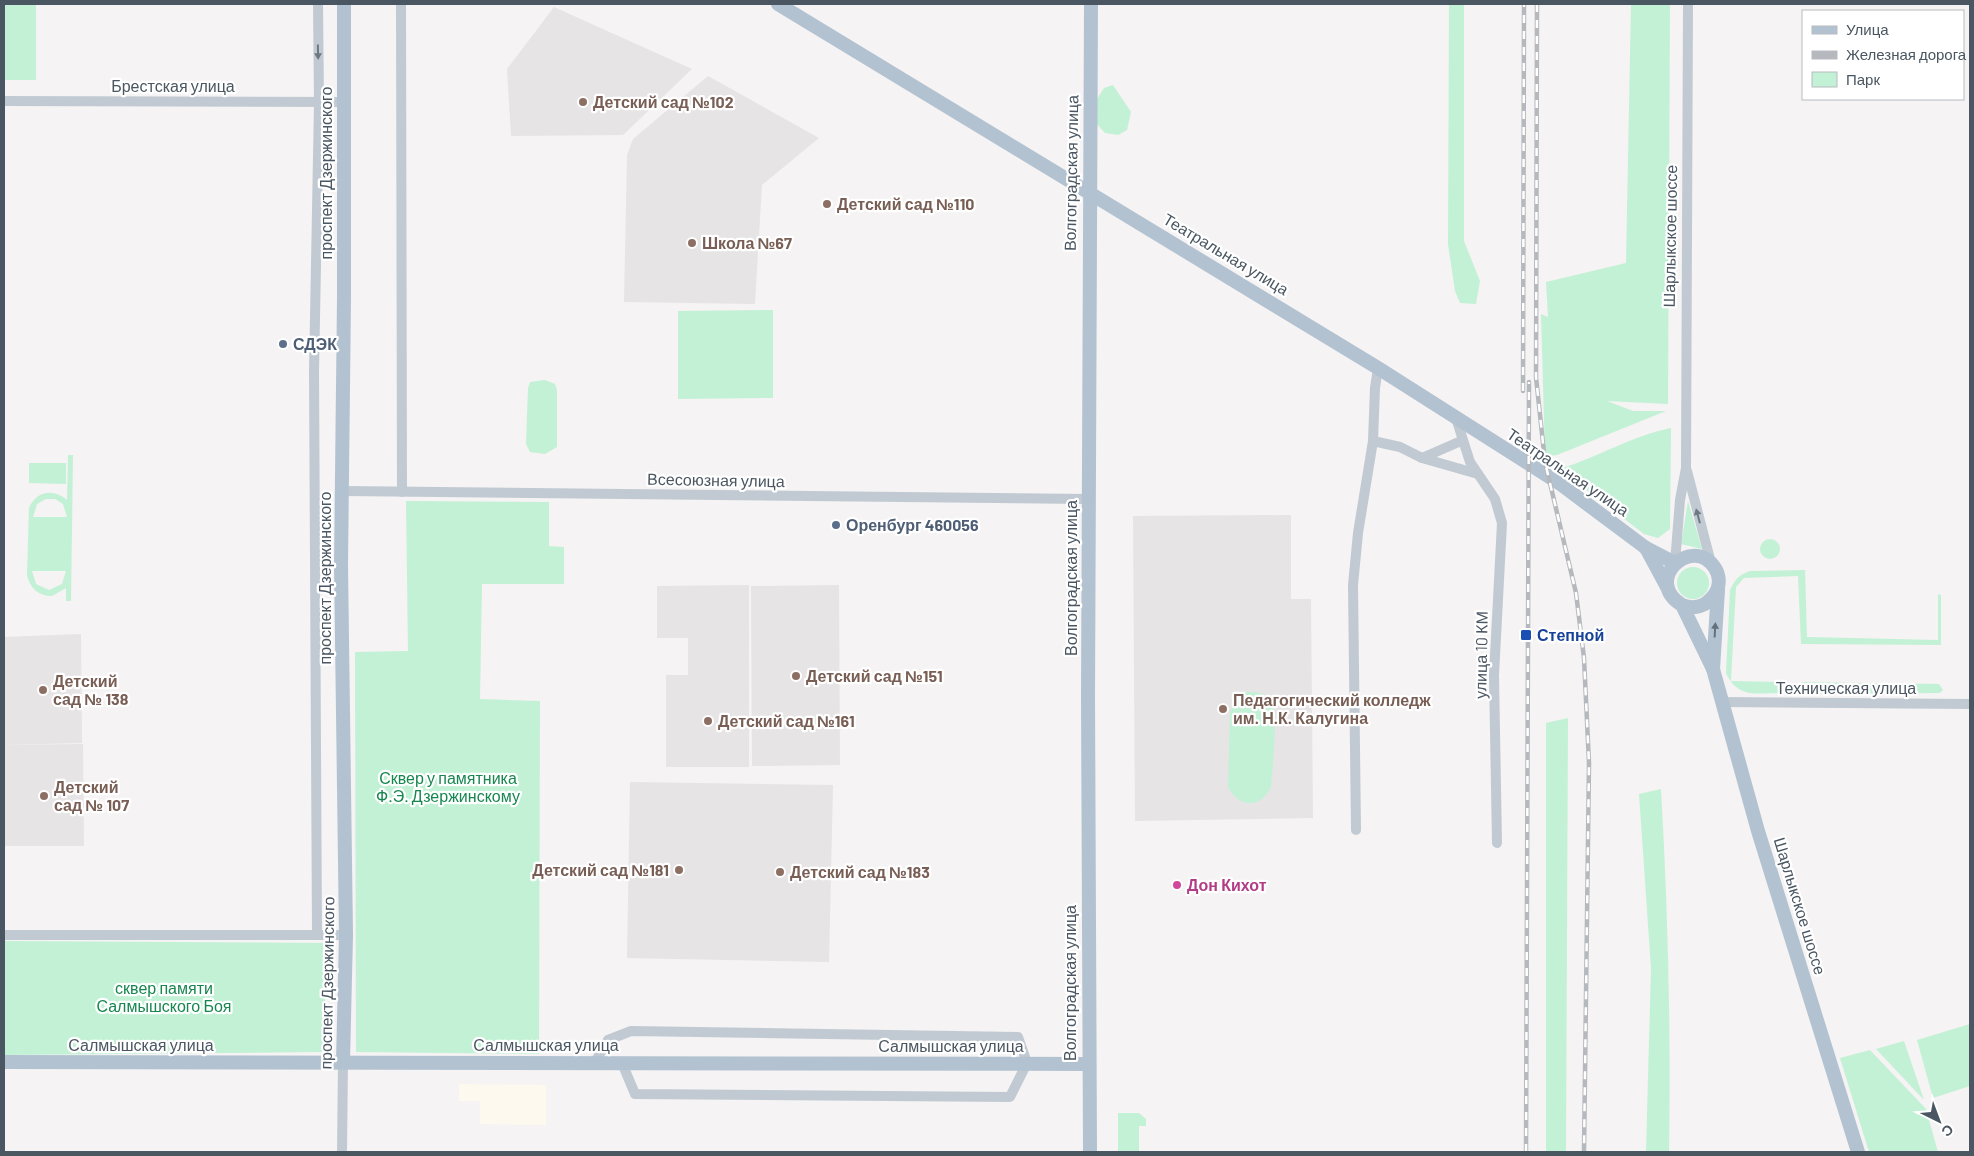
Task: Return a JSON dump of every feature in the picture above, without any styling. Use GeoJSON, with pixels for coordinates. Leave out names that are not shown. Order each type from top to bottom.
{"type":"FeatureCollection","features":[{"type":"Feature","properties":{"kind":"main road","name":"проспект Дзержинского"},"geometry":{"type":"LineString","coordinates":[[343,1062],[346,935],[341,566],[343,491],[344,4]]}},
{"type":"Feature","properties":{"kind":"main road","name":"Театральная улица"},"geometry":{"type":"LineString","coordinates":[[778,4],[1088,190],[1378,368],[1559,483],[1646,548],[1675,563]]}},
{"type":"Feature","properties":{"kind":"main road","name":"Волгоградская улица"},"geometry":{"type":"LineString","coordinates":[[1090,4],[1088,190],[1088,1064],[1090,1152]]}},
{"type":"Feature","properties":{"kind":"main road","name":"Театральная улица"},"geometry":{"type":"LineString","coordinates":[[1646,548],[1668,588]]}},
{"type":"Feature","properties":{"kind":"main road"},"geometry":{"type":"LineString","coordinates":[[1693,556],[1711,563],[1718,576],[1718,590],[1713,598],[1701,606],[1691,608],[1682,605],[1673,598],[1668,588],[1668,574],[1675,563],[1693,556]]}},
{"type":"Feature","properties":{"kind":"main road","name":"Шарлыкское шоссе"},"geometry":{"type":"LineString","coordinates":[[1713,670],[1718,590]]}},
{"type":"Feature","properties":{"kind":"main road","name":"Шарлыкское шоссе"},"geometry":{"type":"LineString","coordinates":[[1682,605],[1713,670],[1721,702],[1858,1152]]}},
{"type":"Feature","properties":{"kind":"main road","name":"Салмышская улица"},"geometry":{"type":"LineString","coordinates":[[4,1062],[1088,1064]]}},
{"type":"Feature","properties":{"kind":"street"},"geometry":{"type":"LineString","coordinates":[[317,935],[314,372],[318,4]]}},
{"type":"Feature","properties":{"kind":"street"},"geometry":{"type":"LineString","coordinates":[[401,4],[402,492]]}},
{"type":"Feature","properties":{"kind":"street","name":"Шарлыкское шоссе"},"geometry":{"type":"LineString","coordinates":[[1675,563],[1680,500],[1686,468],[1688,4]]}},
{"type":"Feature","properties":{"kind":"street","name":"Брестская улица"},"geometry":{"type":"LineString","coordinates":[[4,102],[343,102]]}},
{"type":"Feature","properties":{"kind":"street"},"geometry":{"type":"LineString","coordinates":[[1356,830],[1353,585],[1358,533],[1373,441],[1375,388],[1378,368]]}},
{"type":"Feature","properties":{"kind":"street","name":"улица 10 КМ"},"geometry":{"type":"LineString","coordinates":[[1456,418],[1462,441],[1478,474],[1495,499],[1502,523],[1494,675],[1497,843]]}},
{"type":"Feature","properties":{"kind":"street"},"geometry":{"type":"LineString","coordinates":[[1373,441],[1400,447],[1422,458],[1478,474]]}},
{"type":"Feature","properties":{"kind":"street"},"geometry":{"type":"LineString","coordinates":[[1422,458],[1462,441]]}},
{"type":"Feature","properties":{"kind":"street","name":"Шарлыкское шоссе"},"geometry":{"type":"LineString","coordinates":[[1686,468],[1711,563]]}},
{"type":"Feature","properties":{"kind":"street","name":"Всесоюзная улица"},"geometry":{"type":"LineString","coordinates":[[343,491],[1089,499]]}},
{"type":"Feature","properties":{"kind":"street","name":"Техническая улица"},"geometry":{"type":"LineString","coordinates":[[1721,702],[1970,704]]}},
{"type":"Feature","properties":{"kind":"street"},"geometry":{"type":"LineString","coordinates":[[4,935],[346,935]]}},
{"type":"Feature","properties":{"kind":"street"},"geometry":{"type":"LineString","coordinates":[[595,1062],[608,1040],[631,1031],[1018,1038],[1027,1063],[1010,1097],[636,1094],[622,1063]]}},
{"type":"Feature","properties":{"kind":"street","name":"проспект Дзержинского"},"geometry":{"type":"LineString","coordinates":[[342,1152],[343,1062]]}},
{"type":"Feature","properties":{"kind":"shaded area","name":"Детский сад №102"},"geometry":{"type":"Polygon","coordinates":[[[554,7],[692,69],[623,135],[511,136],[507,69],[554,7]]]}},
{"type":"Feature","properties":{"kind":"shaded area","name":"Школа №67"},"geometry":{"type":"Polygon","coordinates":[[[708,76],[819,138],[762,185],[755,304],[624,302],[627,155],[633,139],[708,76]]]}},
{"type":"Feature","properties":{"kind":"shaded area","name":"Педагогический колледж им. Н.К. Калугина"},"geometry":{"type":"Polygon","coordinates":[[[1291,515],[1291,599],[1311,599],[1313,818],[1135,821],[1133,516],[1291,515]]]}},
{"type":"Feature","properties":{"kind":"shaded area","name":"Детский сад №161"},"geometry":{"type":"Polygon","coordinates":[[[749,585],[749,767],[666,767],[666,675],[688,675],[688,638],[657,638],[657,586],[749,585]]]}},
{"type":"Feature","properties":{"kind":"shaded area","name":"Детский сад №151"},"geometry":{"type":"Polygon","coordinates":[[[839,585],[840,765],[752,766],[751,586],[839,585]]]}},
{"type":"Feature","properties":{"kind":"shaded area","name":"Детский сад № 138"},"geometry":{"type":"Polygon","coordinates":[[[81,634],[82,743],[4,745],[4,637],[81,634]]]}},
{"type":"Feature","properties":{"kind":"shaded area","name":"Детский сад № 107"},"geometry":{"type":"Polygon","coordinates":[[[83,744],[84,846],[4,846],[4,745],[83,744]]]}},
{"type":"Feature","properties":{"kind":"shaded area"},"geometry":{"type":"Polygon","coordinates":[[[630,782],[833,785],[829,962],[627,958],[630,782]]]}},
{"type":"Feature","properties":{"kind":"shaded area"},"geometry":{"type":"Polygon","coordinates":[[[459,1084],[546,1085],[546,1125],[480,1124],[480,1101],[459,1101],[459,1084]]]}},
{"type":"Feature","properties":{"kind":"green space"},"geometry":{"type":"Polygon","coordinates":[[[4,4],[36,4],[36,80],[4,80],[4,4]]]}},
{"type":"Feature","properties":{"kind":"green space"},"geometry":{"type":"Polygon","coordinates":[[[1449,4],[1464,4],[1464,241],[1480,281],[1476,304],[1460,303],[1455,291],[1448,244],[1449,4]]]}},
{"type":"Feature","properties":{"kind":"green space"},"geometry":{"type":"Polygon","coordinates":[[[1631,4],[1670,4],[1668,404],[1607,401],[1633,411],[1666,411],[1557,455],[1545,456],[1541,314],[1548,317],[1546,282],[1626,263],[1631,4]]]}},
{"type":"Feature","properties":{"kind":"green space"},"geometry":{"type":"Polygon","coordinates":[[[1113,85],[1131,112],[1127,130],[1118,135],[1105,133],[1096,123],[1096,101],[1104,88],[1113,85]]]}},
{"type":"Feature","properties":{"kind":"green space"},"geometry":{"type":"Polygon","coordinates":[[[773,310],[773,398],[678,399],[678,311],[773,310]]]}},
{"type":"Feature","properties":{"kind":"green space"},"geometry":{"type":"Polygon","coordinates":[[[545,380],[555,384],[557,390],[557,447],[545,454],[530,452],[526,444],[528,388],[530,382],[545,380]]]}},
{"type":"Feature","properties":{"kind":"green space"},"geometry":{"type":"Polygon","coordinates":[[[1671,428],[1670,529],[1658,538],[1644,534],[1559,469],[1642,436],[1671,428]]]}},
{"type":"Feature","properties":{"kind":"green space"},"geometry":{"type":"Polygon","coordinates":[[[68,455],[73,455],[71,601],[66,601],[66,588],[52,596],[39,593],[30,584],[27,575],[29,508],[32,502],[46,493],[57,494],[67,500],[68,455]],[[46,499],[37,504],[33,517],[67,517],[63,504],[55,499],[46,499]],[[32,571],[36,584],[49,590],[62,584],[66,571],[32,571]]]}},
{"type":"Feature","properties":{"kind":"green space"},"geometry":{"type":"Polygon","coordinates":[[[29,463],[66,463],[66,484],[29,483],[29,463]]]}},
{"type":"Feature","properties":{"kind":"green space","name":"Сквер у памятника Ф.Э. Дзержинскому"},"geometry":{"type":"Polygon","coordinates":[[[406,501],[549,502],[549,546],[564,547],[564,584],[482,584],[480,699],[540,701],[539,1054],[356,1052],[355,652],[408,651],[406,501]]]}},
{"type":"Feature","properties":{"kind":"green space"},"geometry":{"type":"Polygon","coordinates":[[[1688,501],[1702,549],[1681,544],[1688,501]]]}},
{"type":"Feature","properties":{"kind":"green space"},"geometry":{"type":"Polygon","coordinates":[[[1770,539],[1777,542],[1780,549],[1777,556],[1770,559],[1763,556],[1760,549],[1763,542],[1770,539]]]}},
{"type":"Feature","properties":{"kind":"green space"},"geometry":{"type":"Polygon","coordinates":[[[1693,567],[1705,571],[1709,583],[1705,595],[1693,599],[1681,595],[1677,583],[1681,571],[1693,567]]]}},
{"type":"Feature","properties":{"kind":"green space"},"geometry":{"type":"Polygon","coordinates":[[[1805,570],[1807,637],[1938,640],[1938,594],[1941,595],[1941,645],[1801,644],[1798,576],[1744,578],[1736,587],[1731,681],[1726,673],[1730,590],[1736,580],[1750,571],[1805,570]]]}},
{"type":"Feature","properties":{"kind":"green space"},"geometry":{"type":"Polygon","coordinates":[[[1731,681],[1783,682],[1785,687],[1782,693],[1756,694],[1742,691],[1731,681]]]}},
{"type":"Feature","properties":{"kind":"green space"},"geometry":{"type":"Polygon","coordinates":[[[1802,682],[1939,684],[1943,690],[1940,693],[1806,694],[1799,692],[1797,686],[1802,682]]]}},
{"type":"Feature","properties":{"kind":"green space"},"geometry":{"type":"Polygon","coordinates":[[[1246,692],[1261,693],[1269,698],[1272,704],[1275,727],[1271,787],[1261,799],[1250,803],[1238,799],[1228,787],[1230,712],[1237,698],[1246,692]]]}},
{"type":"Feature","properties":{"kind":"green space"},"geometry":{"type":"Polygon","coordinates":[[[1568,718],[1566,1152],[1546,1152],[1546,723],[1568,718]]]}},
{"type":"Feature","properties":{"kind":"green space"},"geometry":{"type":"Polygon","coordinates":[[[1661,789],[1668,970],[1669,1152],[1646,1152],[1651,968],[1639,794],[1661,789]]]}},
{"type":"Feature","properties":{"kind":"green space","name":"сквер памяти Салмышского Боя"},"geometry":{"type":"Polygon","coordinates":[[[4,941],[326,943],[324,1052],[4,1055],[4,941]]]}},
{"type":"Feature","properties":{"kind":"green space"},"geometry":{"type":"Polygon","coordinates":[[[1970,1024],[1970,1086],[1933,1098],[1917,1040],[1970,1024]]]}},
{"type":"Feature","properties":{"kind":"green space"},"geometry":{"type":"Polygon","coordinates":[[[1904,1041],[1924,1100],[1876,1049],[1904,1041]]]}},
{"type":"Feature","properties":{"kind":"green space"},"geometry":{"type":"Polygon","coordinates":[[[1870,1050],[1926,1109],[1938,1152],[1869,1152],[1840,1058],[1870,1050]]]}},
{"type":"Feature","properties":{"kind":"green space"},"geometry":{"type":"Polygon","coordinates":[[[1118,1113],[1139,1113],[1146,1119],[1146,1126],[1139,1126],[1139,1152],[1118,1152],[1118,1113]]]}},
{"type":"Feature","properties":{"kind":"railway"},"geometry":{"type":"LineString","coordinates":[[1523,391],[1524,4]]}},
{"type":"Feature","properties":{"kind":"railway"},"geometry":{"type":"LineString","coordinates":[[1537,4],[1536,377],[1545,462],[1576,593],[1584,658],[1589,763],[1584,1152]]}},
{"type":"Feature","properties":{"kind":"railway"},"geometry":{"type":"LineString","coordinates":[[1526,1152],[1529,382]]}},
{"type":"Feature","properties":{"kind":"place","name":"Детский сад №102"},"geometry":{"type":"Point","coordinates":[583,102]}},
{"type":"Feature","properties":{"kind":"place","name":"Детский сад №110"},"geometry":{"type":"Point","coordinates":[827,204]}},
{"type":"Feature","properties":{"kind":"place","name":"Школа №67"},"geometry":{"type":"Point","coordinates":[692,243]}},
{"type":"Feature","properties":{"kind":"place","name":"СДЭК"},"geometry":{"type":"Point","coordinates":[283,344]}},
{"type":"Feature","properties":{"kind":"place","name":"Оренбург 460056"},"geometry":{"type":"Point","coordinates":[836,525]}},
{"type":"Feature","properties":{"kind":"place","name":"Степной"},"geometry":{"type":"Point","coordinates":[1526,635]}},
{"type":"Feature","properties":{"kind":"place","name":"Детский сад №151"},"geometry":{"type":"Point","coordinates":[796,676]}},
{"type":"Feature","properties":{"kind":"place","name":"Детский сад № 138"},"geometry":{"type":"Point","coordinates":[43,690]}},
{"type":"Feature","properties":{"kind":"place","name":"Педагогический колледж им. Н.К. Калугина"},"geometry":{"type":"Point","coordinates":[1223,709]}},
{"type":"Feature","properties":{"kind":"place","name":"Детский сад №161"},"geometry":{"type":"Point","coordinates":[708,721]}},
{"type":"Feature","properties":{"kind":"place","name":"Детский сад № 107"},"geometry":{"type":"Point","coordinates":[44,796]}},
{"type":"Feature","properties":{"kind":"place","name":"Детский сад №181"},"geometry":{"type":"Point","coordinates":[679,870]}},
{"type":"Feature","properties":{"kind":"place","name":"Детский сад №183"},"geometry":{"type":"Point","coordinates":[780,872]}},
{"type":"Feature","properties":{"kind":"place","name":"Дон Кихот"},"geometry":{"type":"Point","coordinates":[1177,885]}}]}
